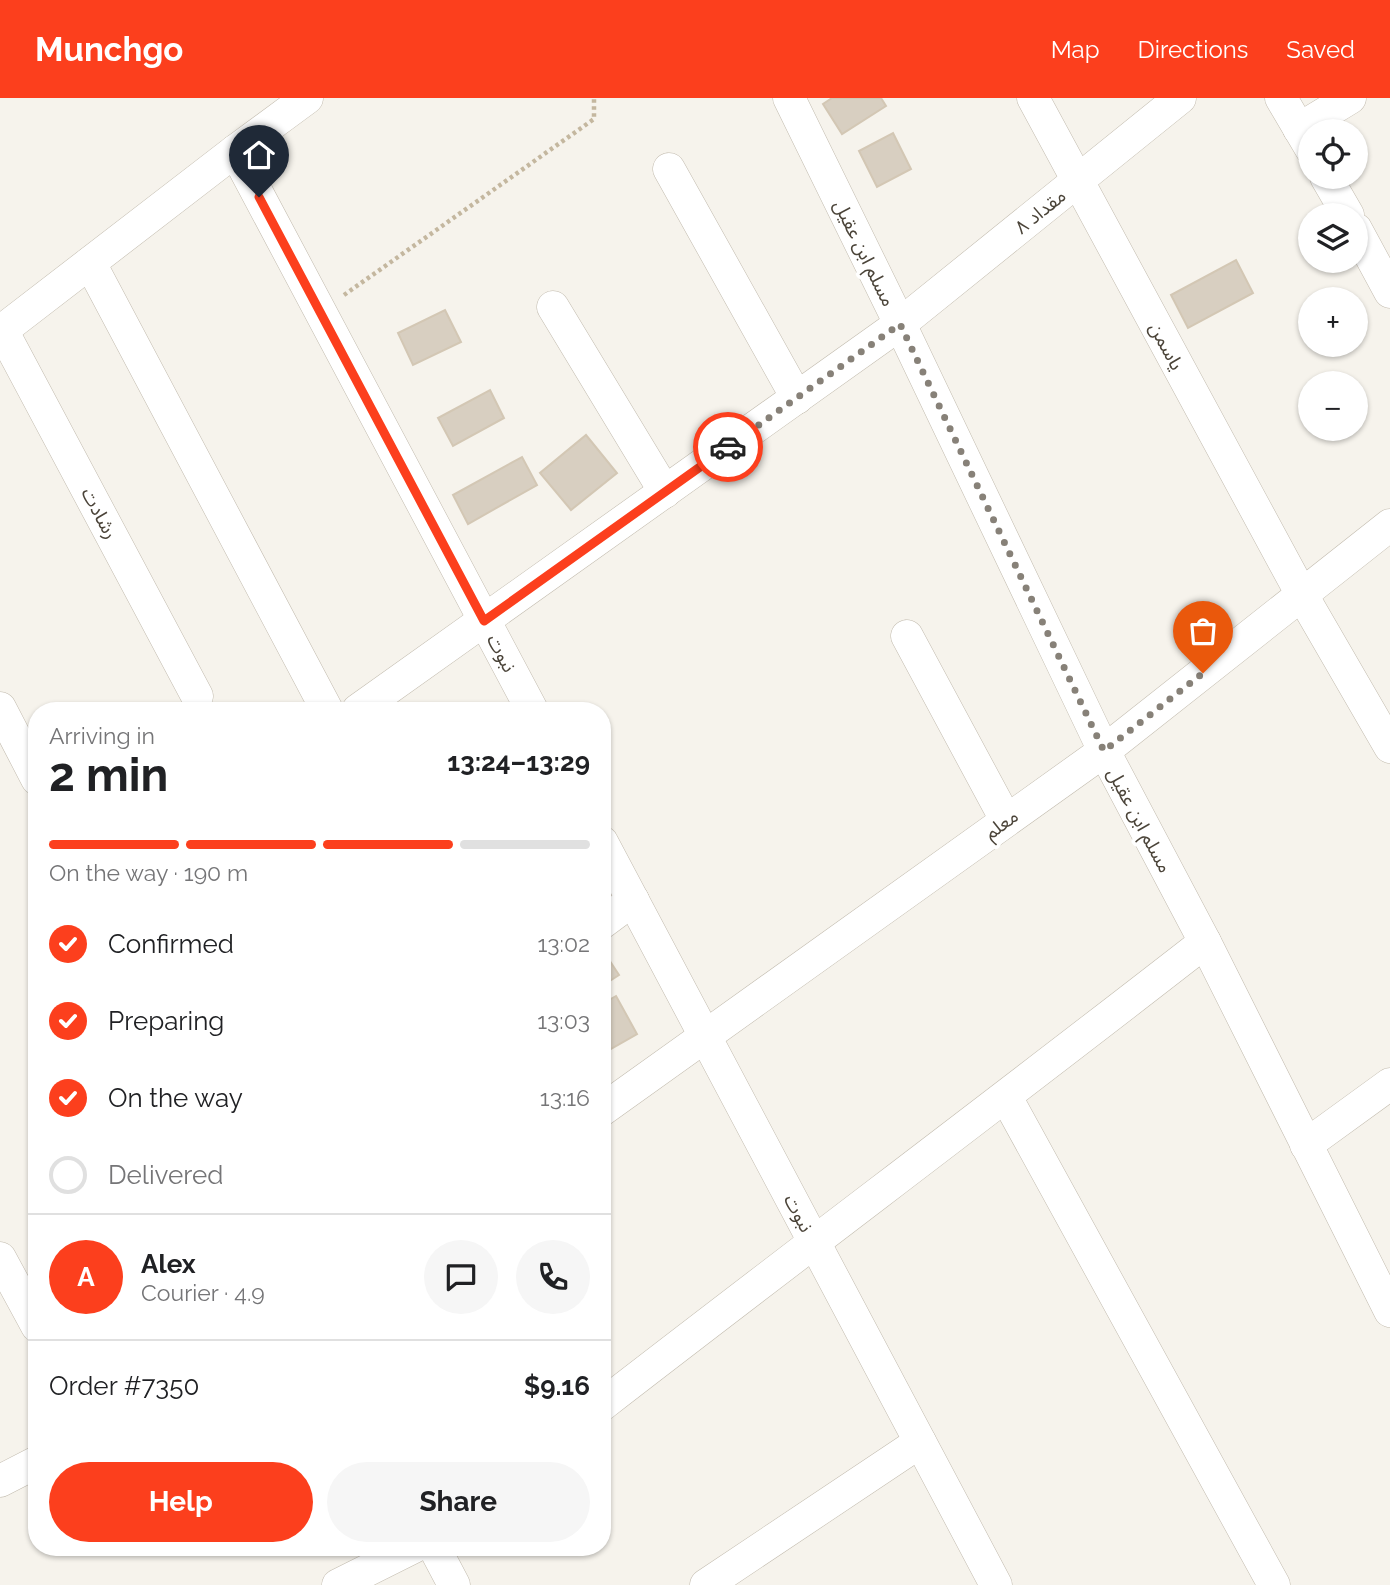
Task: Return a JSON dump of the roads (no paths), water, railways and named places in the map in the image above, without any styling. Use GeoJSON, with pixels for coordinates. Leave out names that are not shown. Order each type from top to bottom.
{"type":"FeatureCollection","features":[{"type":"Feature","properties":{"kind":"street"},"geometry":{"type":"LineString","coordinates":[[1,331],[235,150],[307,98]]}},
{"type":"Feature","properties":{"kind":"street","name":"مسلم ابن عقیل"},"geometry":{"type":"LineString","coordinates":[[789,98],[1104,751],[1205,942],[1390,1311]]}},
{"type":"Feature","properties":{"kind":"street","name":"یاسمن"},"geometry":{"type":"LineString","coordinates":[[1033,98],[1302,595],[1390,747]]}},
{"type":"Feature","properties":{"kind":"street","name":"مقداد ۸"},"geometry":{"type":"LineString","coordinates":[[369,702],[900,324],[1180,98]]}},
{"type":"Feature","properties":{"kind":"street"},"geometry":{"type":"LineString","coordinates":[[1281,98],[1298,127]]}},
{"type":"Feature","properties":{"kind":"street"},"geometry":{"type":"LineString","coordinates":[[1327,119],[1350,98]]}},
{"type":"Feature","properties":{"kind":"street","name":"نبوت"},"geometry":{"type":"LineString","coordinates":[[235,150],[528,702]]}},
{"type":"Feature","properties":{"kind":"street"},"geometry":{"type":"LineString","coordinates":[[669,169],[797,398]]}},
{"type":"Feature","properties":{"kind":"street"},"geometry":{"type":"LineString","coordinates":[[1368,246],[1385,271]]}},
{"type":"Feature","properties":{"kind":"street"},"geometry":{"type":"LineString","coordinates":[[90,263],[323,702]]}},
{"type":"Feature","properties":{"kind":"street"},"geometry":{"type":"LineString","coordinates":[[554,307],[665,492]]}},
{"type":"Feature","properties":{"kind":"street","name":"رشادت"},"geometry":{"type":"LineString","coordinates":[[1,331],[197,696]]}},
{"type":"Feature","properties":{"kind":"street","name":"معلم"},"geometry":{"type":"LineString","coordinates":[[611,1104],[1104,751],[1390,525]]}},
{"type":"Feature","properties":{"kind":"street"},"geometry":{"type":"LineString","coordinates":[[907,636],[1006,820]]}},
{"type":"Feature","properties":{"kind":"street"},"geometry":{"type":"LineString","coordinates":[[0,708],[28,762]]}},
{"type":"Feature","properties":{"kind":"street","name":"نبوت"},"geometry":{"type":"LineString","coordinates":[[611,859],[996,1585]]}},
{"type":"Feature","properties":{"kind":"street"},"geometry":{"type":"LineString","coordinates":[[611,916],[633,900]]}},
{"type":"Feature","properties":{"kind":"street"},"geometry":{"type":"LineString","coordinates":[[611,1398],[1205,942]]}},
{"type":"Feature","properties":{"kind":"street"},"geometry":{"type":"LineString","coordinates":[[1306,1145],[1390,1084]]}},
{"type":"Feature","properties":{"kind":"street"},"geometry":{"type":"LineString","coordinates":[[1006,1097],[1274,1585]]}},
{"type":"Feature","properties":{"kind":"street"},"geometry":{"type":"LineString","coordinates":[[0,1258],[28,1309]]}},
{"type":"Feature","properties":{"kind":"street"},"geometry":{"type":"LineString","coordinates":[[706,1585],[920,1442]]}},
{"type":"Feature","properties":{"kind":"street"},"geometry":{"type":"LineString","coordinates":[[0,1481],[28,1467]]}},
{"type":"Feature","properties":{"kind":"street"},"geometry":{"type":"LineString","coordinates":[[338,1585],[396,1556]]}},
{"type":"Feature","properties":{"kind":"street"},"geometry":{"type":"LineString","coordinates":[[439,1556],[454,1585]]}}]}
